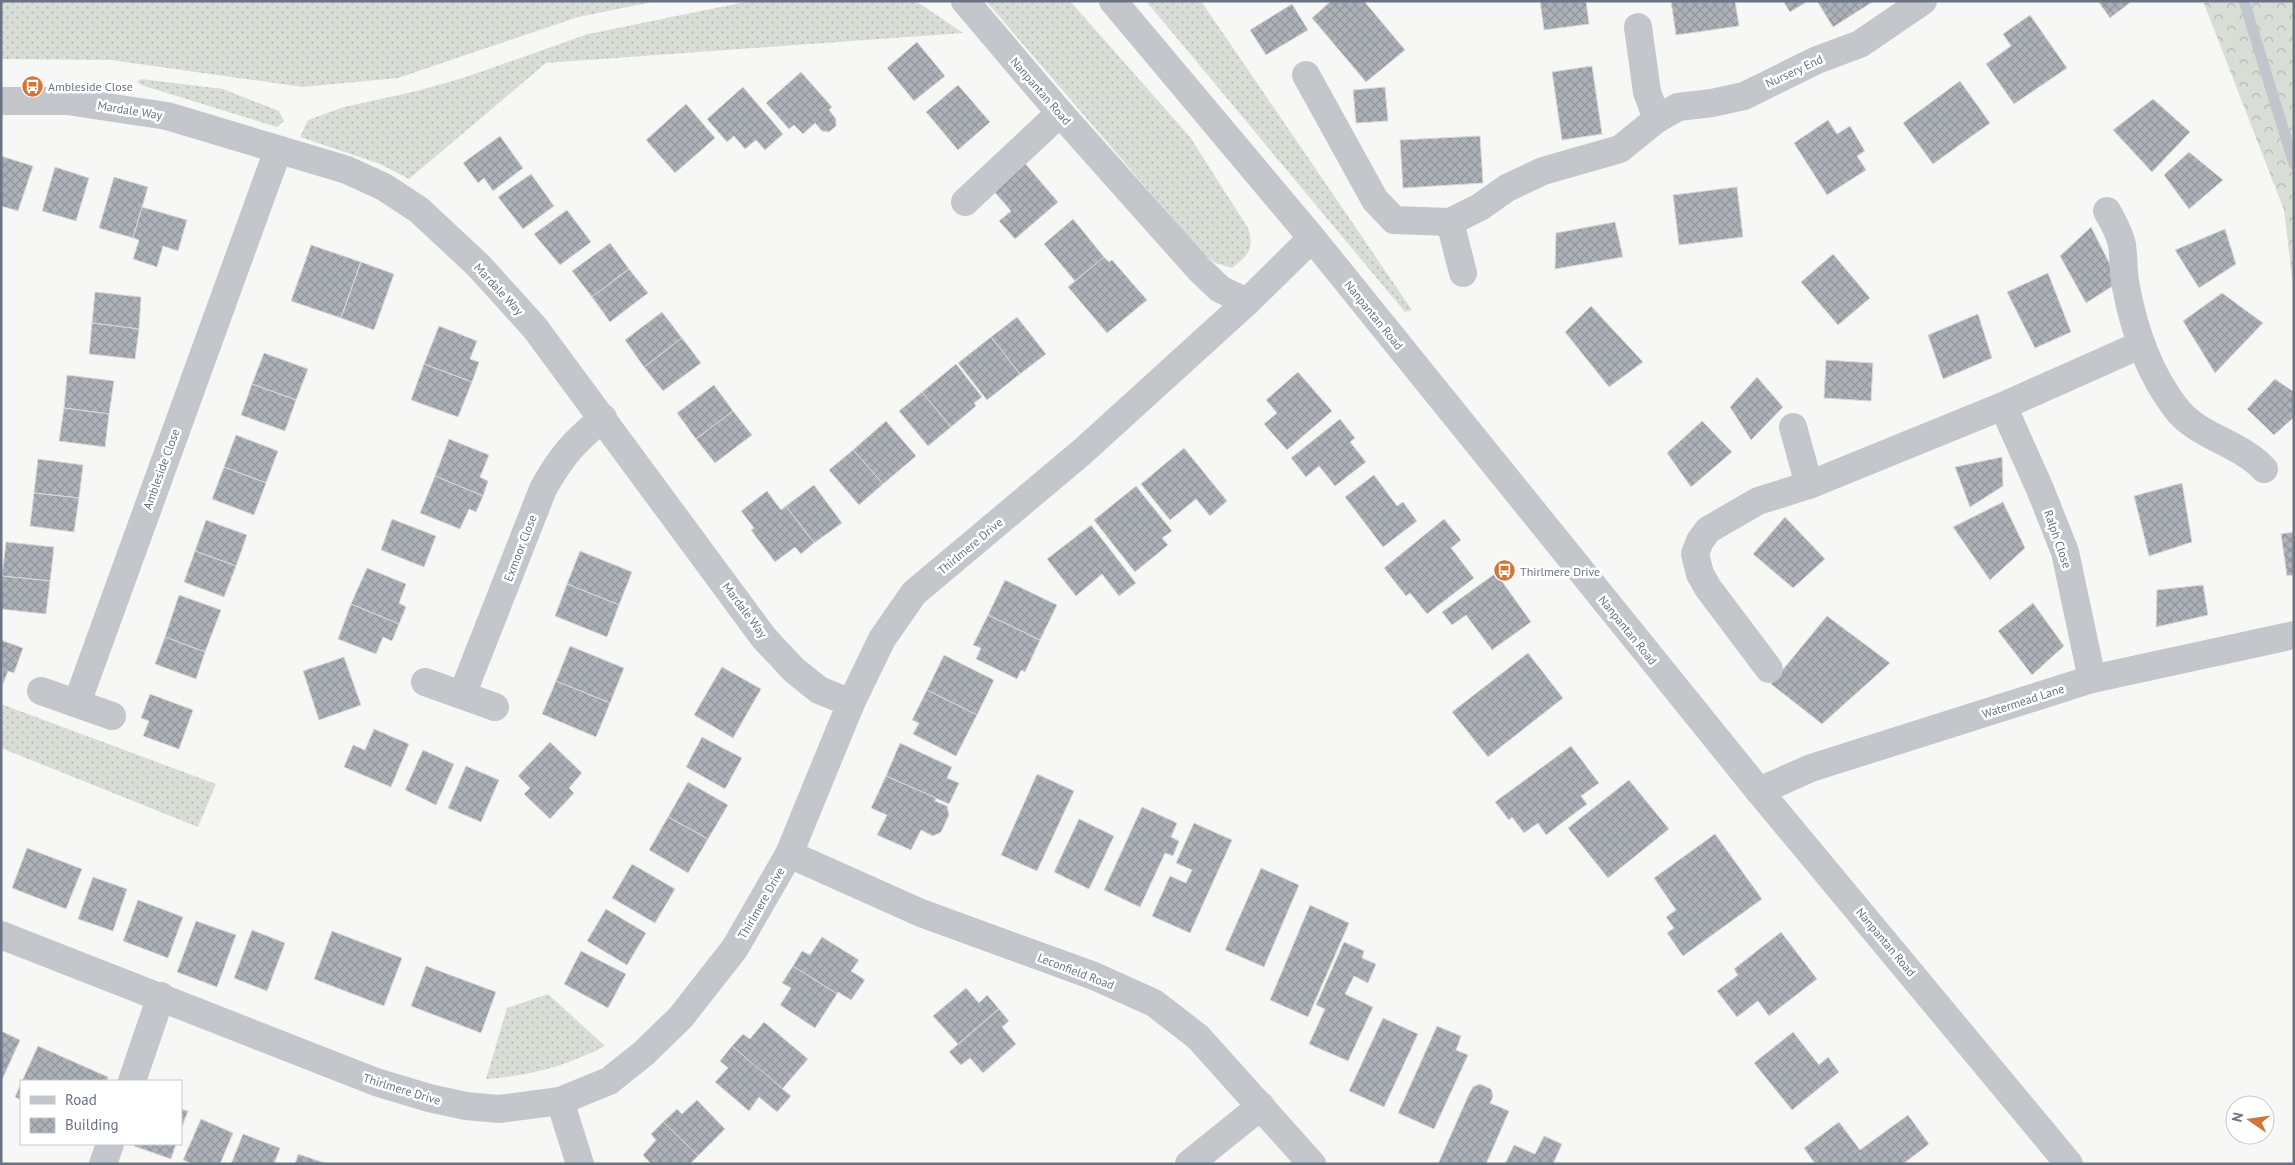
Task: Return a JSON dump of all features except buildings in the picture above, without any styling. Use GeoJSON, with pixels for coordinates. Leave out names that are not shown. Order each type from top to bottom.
{"type":"FeatureCollection","features":[{"type":"Feature","properties":{"kind":"street","name":"Nanpantan Road"},"geometry":{"type":"LineString","coordinates":[[965,1],[1060,113],[1198,269],[1220,289],[1247,302]]}},
{"type":"Feature","properties":{"kind":"street","name":"Nanpantan Road"},"geometry":{"type":"LineString","coordinates":[[1114,1],[1312,238],[1759,791],[2069,1164]]}},
{"type":"Feature","properties":{"kind":"street","name":"Nursery End"},"geometry":{"type":"LineString","coordinates":[[1450,222],[1508,188],[1543,171],[1620,149],[1657,119],[1678,107],[1712,103],[1744,96],[1800,67],[1860,44],[1922,1]]}},
{"type":"Feature","properties":{"kind":"street"},"geometry":{"type":"LineString","coordinates":[[1638,27],[1647,92],[1657,119]]}},
{"type":"Feature","properties":{"kind":"street"},"geometry":{"type":"LineString","coordinates":[[1306,75],[1375,200],[1394,220],[1450,222],[1463,273]]}},
{"type":"Feature","properties":{"kind":"street","name":"Mardale Way"},"geometry":{"type":"LineString","coordinates":[[1,101],[67,101],[166,116],[347,170],[384,187],[419,210],[479,266],[535,328],[764,638],[794,670],[819,690],[852,703]]}},
{"type":"Feature","properties":{"kind":"street"},"geometry":{"type":"LineString","coordinates":[[965,202],[1060,113]]}},
{"type":"Feature","properties":{"kind":"street","name":"Ambleside Close"},"geometry":{"type":"LineString","coordinates":[[77,703],[278,150]]}},
{"type":"Feature","properties":{"kind":"street"},"geometry":{"type":"LineString","coordinates":[[2107,210],[2122,245],[2126,285],[2140,345],[2175,408],[2191,422],[2215,438],[2253,457],[2264,469]]}},
{"type":"Feature","properties":{"kind":"street","name":"Thirlmere Drive"},"geometry":{"type":"LineString","coordinates":[[1,935],[161,996],[376,1082],[429,1098],[466,1106],[499,1109],[560,1100],[609,1081],[644,1054],[681,1017],[735,948],[789,854],[852,703],[882,638],[914,593],[1082,452],[1247,302],[1312,238]]}},
{"type":"Feature","properties":{"kind":"street"},"geometry":{"type":"LineString","coordinates":[[1769,669],[1708,588],[1700,574],[1695,554],[1700,541],[1708,530],[1758,501],[1809,485],[2003,406],[2140,345]]}},
{"type":"Feature","properties":{"kind":"street","name":"Ralph Close"},"geometry":{"type":"LineString","coordinates":[[2003,406],[2065,552],[2092,679]]}},
{"type":"Feature","properties":{"kind":"street","name":"Exmoor Close"},"geometry":{"type":"LineString","coordinates":[[462,695],[542,490],[560,459],[575,442],[603,418]]}},
{"type":"Feature","properties":{"kind":"street"},"geometry":{"type":"LineString","coordinates":[[1793,427],[1809,485]]}},
{"type":"Feature","properties":{"kind":"street","name":"Watermead Lane"},"geometry":{"type":"LineString","coordinates":[[1759,791],[1811,768],[2092,679],[2294,635]]}},
{"type":"Feature","properties":{"kind":"street"},"geometry":{"type":"LineString","coordinates":[[425,682],[496,707]]}},
{"type":"Feature","properties":{"kind":"street"},"geometry":{"type":"LineString","coordinates":[[41,690],[112,716]]}},
{"type":"Feature","properties":{"kind":"street","name":"Leconfield Road"},"geometry":{"type":"LineString","coordinates":[[789,854],[921,913],[1094,976],[1154,1003],[1198,1037],[1312,1164]]}},
{"type":"Feature","properties":{"kind":"street"},"geometry":{"type":"LineString","coordinates":[[132,1080],[161,996]]}},
{"type":"Feature","properties":{"kind":"street"},"geometry":{"type":"LineString","coordinates":[[560,1100],[580,1164]]}},
{"type":"Feature","properties":{"kind":"street"},"geometry":{"type":"LineString","coordinates":[[1189,1164],[1261,1106]]}},
{"type":"Feature","properties":{"kind":"street"},"geometry":{"type":"LineString","coordinates":[[103,1164],[110,1145]]}},
{"type":"Feature","properties":{"kind":"green space"},"geometry":{"type":"Polygon","coordinates":[[[1,1],[658,1],[578,17],[398,78],[303,87],[111,60],[1,59],[1,1]]]}},
{"type":"Feature","properties":{"kind":"green space"},"geometry":{"type":"Polygon","coordinates":[[[750,1],[913,1],[963,33],[546,63],[409,179],[380,164],[300,137],[308,120],[344,107],[417,91],[463,78],[588,34],[750,1]]]}},
{"type":"Feature","properties":{"kind":"green space"},"geometry":{"type":"Polygon","coordinates":[[[986,1],[1070,1],[1190,137],[1248,228],[1251,241],[1246,256],[1232,268],[1215,263],[1202,253],[986,1]]]}},
{"type":"Feature","properties":{"kind":"green space"},"geometry":{"type":"Polygon","coordinates":[[[1146,1],[1201,1],[1412,310],[1405,312],[1146,1]]]}},
{"type":"Feature","properties":{"kind":"green space"},"geometry":{"type":"Polygon","coordinates":[[[2203,1],[2294,1],[2294,295],[2284,210],[2203,1]]]}},
{"type":"Feature","properties":{"kind":"green space"},"geometry":{"type":"Polygon","coordinates":[[[141,79],[223,89],[279,111],[284,121],[277,127],[141,85],[137,82],[141,79]]]}},
{"type":"Feature","properties":{"kind":"green space"},"geometry":{"type":"Polygon","coordinates":[[[1,704],[216,784],[198,827],[1,748],[1,704]]]}},
{"type":"Feature","properties":{"kind":"green space"},"geometry":{"type":"Polygon","coordinates":[[[548,994],[605,1046],[547,1069],[486,1079],[507,1008],[548,994]]]}},
{"type":"Feature","properties":{"kind":"waterway"},"geometry":{"type":"LineString","coordinates":[[2244,1],[2294,164]]}},
{"type":"Feature","properties":{"kind":"place","name":"Ambleside Close"},"geometry":{"type":"Point","coordinates":[32,86]}},
{"type":"Feature","properties":{"kind":"place","name":"Thirlmere Drive"},"geometry":{"type":"Point","coordinates":[1504,571]}}]}
